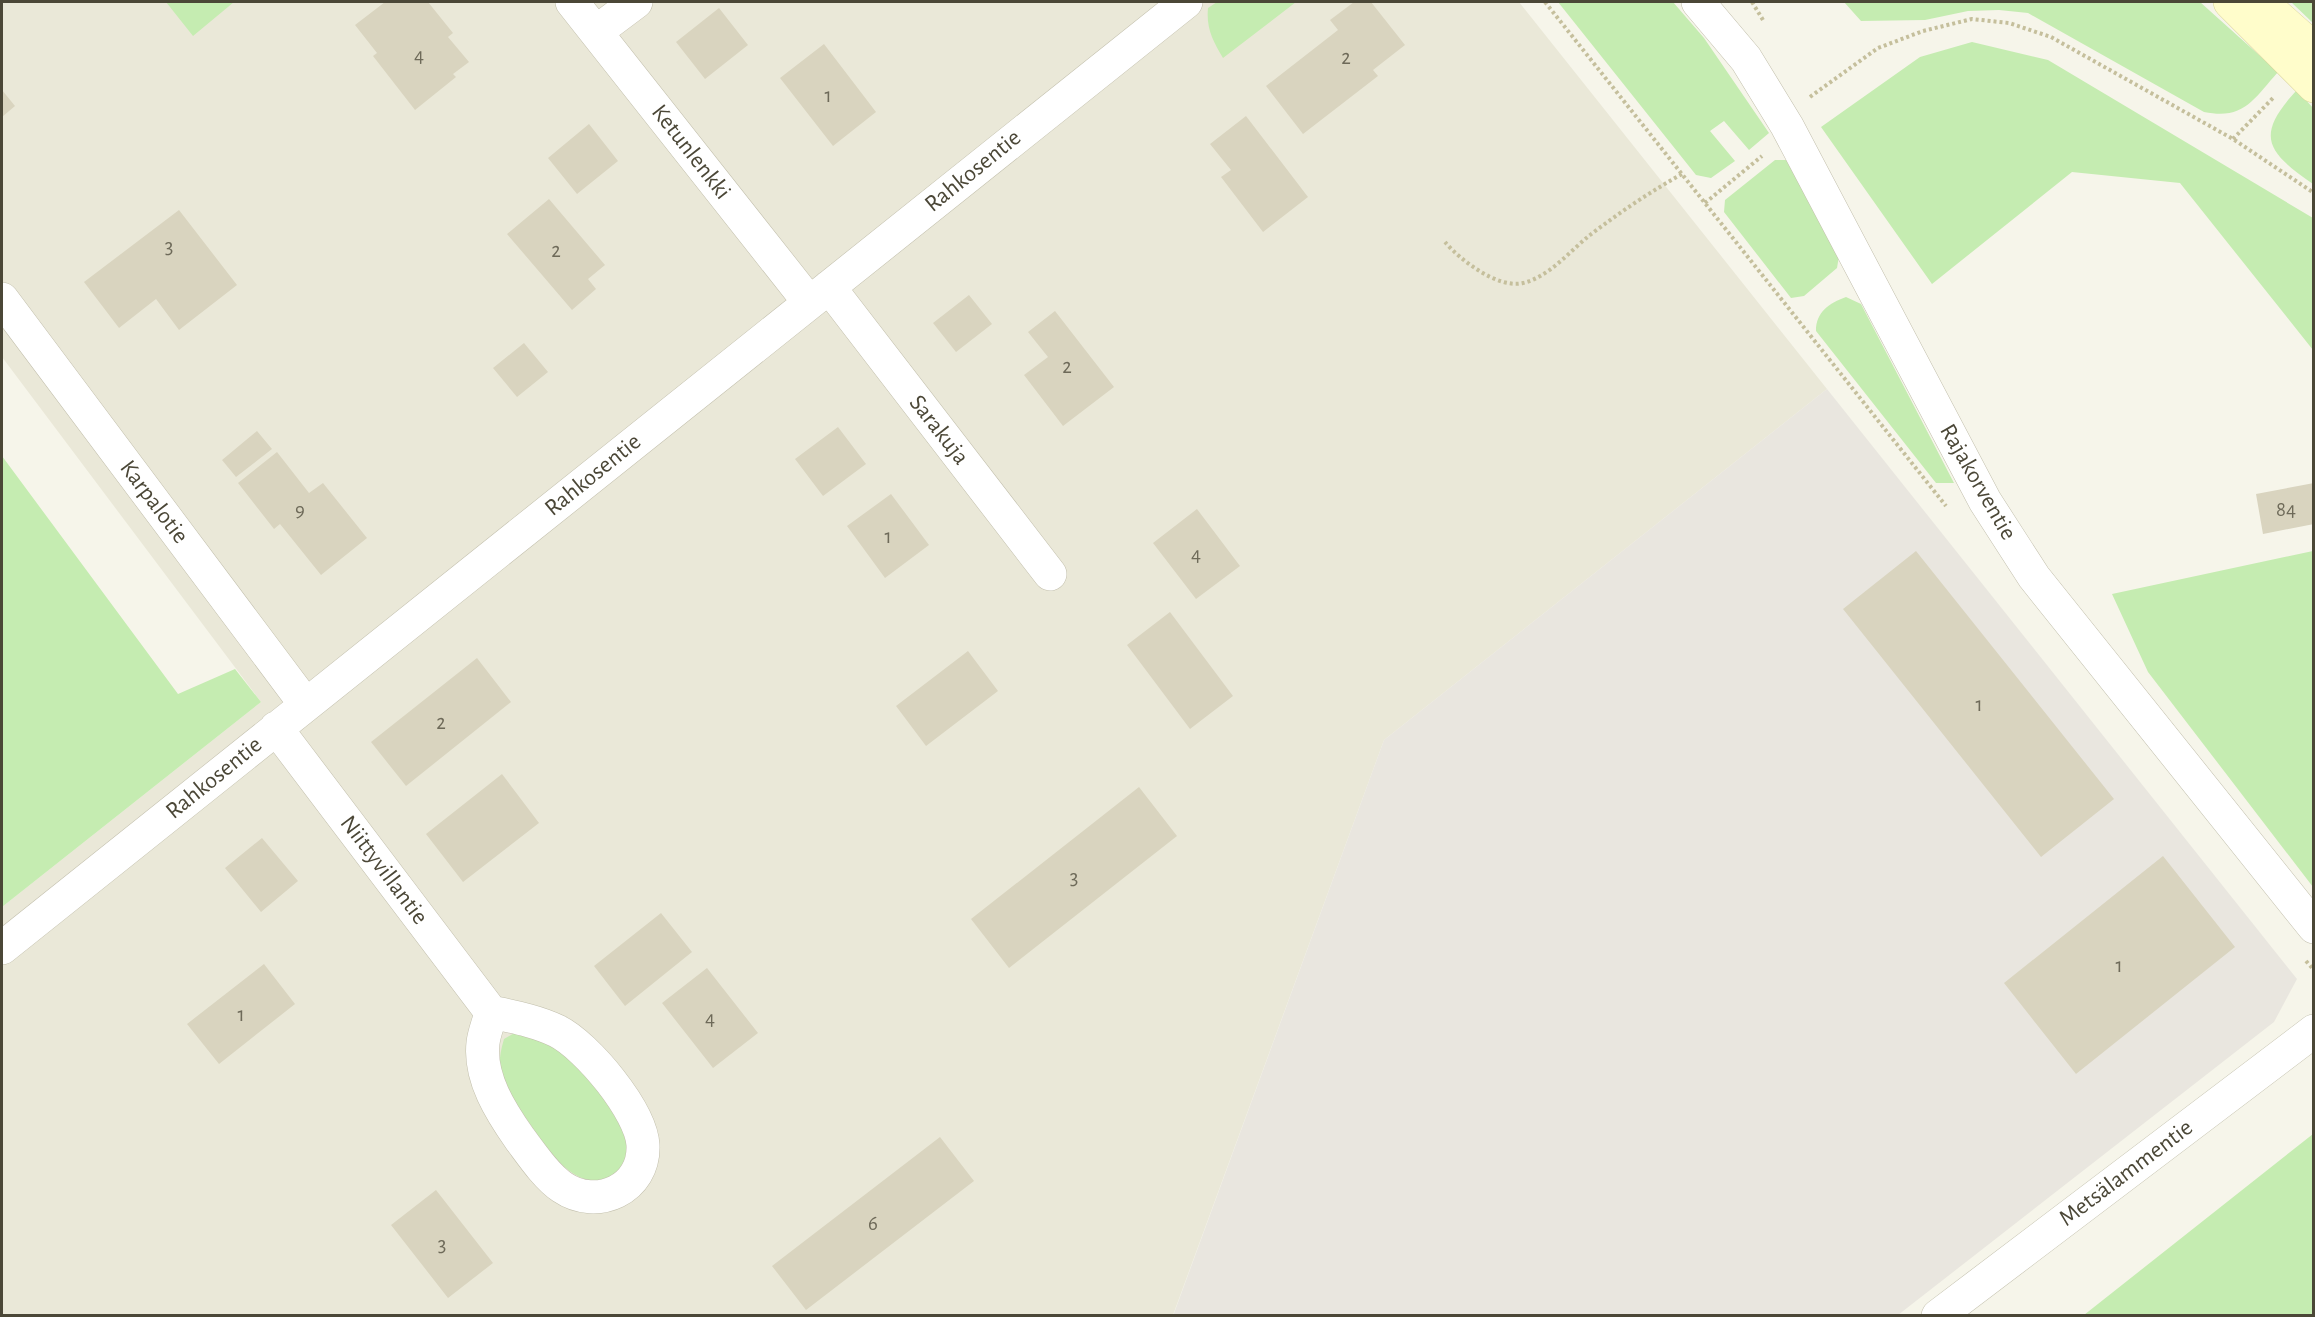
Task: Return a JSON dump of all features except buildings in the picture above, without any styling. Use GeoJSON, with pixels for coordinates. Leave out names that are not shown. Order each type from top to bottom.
{"type":"FeatureCollection","features":[{"type":"Feature","properties":{"kind":"main road"},"geometry":{"type":"LineString","coordinates":[[2230,2],[2313,86]]}},
{"type":"Feature","properties":{"kind":"main road"},"geometry":{"type":"LineString","coordinates":[[2261,2],[2313,49]]}},
{"type":"Feature","properties":{"kind":"street","name":"Ketunlenkki"},"geometry":{"type":"LineString","coordinates":[[572,2],[819,294]]}},
{"type":"Feature","properties":{"kind":"street"},"geometry":{"type":"LineString","coordinates":[[596,32],[636,2]]}},
{"type":"Feature","properties":{"kind":"street","name":"Rahkosentie"},"geometry":{"type":"LineString","coordinates":[[2,948],[1186,2]]}},
{"type":"Feature","properties":{"kind":"street","name":"Rajakorventie"},"geometry":{"type":"LineString","coordinates":[[1698,2],[1746,59],[1787,126],[1985,501],[2022,558],[2306,939]]}},
{"type":"Feature","properties":{"kind":"street","name":"Sarakuja"},"geometry":{"type":"LineString","coordinates":[[819,294],[1050,574]]}},
{"type":"Feature","properties":{"kind":"street","name":"Karpalotie"},"geometry":{"type":"LineString","coordinates":[[2,299],[306,705]]}},
{"type":"Feature","properties":{"kind":"street","name":"Niittyvillantie"},"geometry":{"type":"LineString","coordinates":[[276,728],[491,1012]]}},
{"type":"Feature","properties":{"kind":"street"},"geometry":{"type":"LineString","coordinates":[[491,1012],[535,1021],[560,1032],[585,1054],[614,1087],[638,1122],[643,1146],[640,1166],[631,1183],[613,1194],[578,1194],[562,1187],[533,1156],[508,1123],[486,1080],[483,1044],[491,1012]]}},
{"type":"Feature","properties":{"kind":"street","name":"Metsälammentie"},"geometry":{"type":"LineString","coordinates":[[1938,1316],[2313,1031]]}},
{"type":"Feature","properties":{"kind":"path"},"geometry":{"type":"LineString","coordinates":[[1545,2],[1952,515]]}},
{"type":"Feature","properties":{"kind":"path"},"geometry":{"type":"LineString","coordinates":[[1705,203],[1774,146],[1808,99],[1878,48],[1923,31],[1972,19],[2009,23],[2051,37],[2233,139],[2313,193]]}},
{"type":"Feature","properties":{"kind":"path"},"geometry":{"type":"LineString","coordinates":[[2233,139],[2281,90]]}},
{"type":"Feature","properties":{"kind":"path"},"geometry":{"type":"LineString","coordinates":[[1445,242],[1458,258],[1497,280],[1522,284],[1542,275],[1641,197],[1682,174]]}},
{"type":"Feature","properties":{"kind":"path"},"geometry":{"type":"LineString","coordinates":[[2306,939],[2313,970]]}},
{"type":"Feature","properties":{"kind":"shaded area"},"geometry":{"type":"Polygon","coordinates":[[[2,2],[1519,2],[1827,389],[1384,740],[1173,1315],[2,1316],[2,907],[261,702],[2,357],[2,2]]]}},
{"type":"Feature","properties":{"kind":"shaded area"},"geometry":{"type":"Polygon","coordinates":[[[1827,389],[2297,979],[2274,1022],[1898,1315],[1173,1316],[1384,740],[1827,389]]]}},
{"type":"Feature","properties":{"kind":"green space"},"geometry":{"type":"Polygon","coordinates":[[[166,2],[234,2],[193,36],[166,2]]]}},
{"type":"Feature","properties":{"kind":"green space"},"geometry":{"type":"Polygon","coordinates":[[[1217,2],[1296,2],[1223,58],[1213,40],[1208,22],[1208,8],[1217,2]]]}},
{"type":"Feature","properties":{"kind":"green space"},"geometry":{"type":"Polygon","coordinates":[[[1558,2],[1673,2],[1704,38],[1769,133],[1749,150],[1724,121],[1710,131],[1735,161],[1711,178],[1696,175],[1558,2]]]}},
{"type":"Feature","properties":{"kind":"green space"},"geometry":{"type":"Polygon","coordinates":[[[1844,2],[2200,2],[2278,72],[2247,106],[2229,113],[2204,112],[2028,13],[1999,10],[1968,11],[1925,20],[1861,21],[1844,2]]]}},
{"type":"Feature","properties":{"kind":"green space"},"geometry":{"type":"Polygon","coordinates":[[[2291,2],[2313,2],[2313,23],[2291,2]]]}},
{"type":"Feature","properties":{"kind":"green space"},"geometry":{"type":"Polygon","coordinates":[[[1972,42],[2048,60],[2313,218],[2313,350],[2180,183],[2072,172],[1932,284],[1821,127],[1920,57],[1972,42]]]}},
{"type":"Feature","properties":{"kind":"green space"},"geometry":{"type":"Polygon","coordinates":[[[2297,90],[2313,108],[2313,184],[2285,162],[2276,152],[2272,142],[2271,132],[2275,120],[2283,106],[2297,90]]]}},
{"type":"Feature","properties":{"kind":"green space"},"geometry":{"type":"Polygon","coordinates":[[[1775,160],[1787,160],[1839,256],[1837,268],[1804,296],[1791,298],[1724,212],[1725,200],[1775,160]]]}},
{"type":"Feature","properties":{"kind":"green space"},"geometry":{"type":"Polygon","coordinates":[[[1846,297],[1861,304],[1954,483],[1936,483],[1816,331],[1821,313],[1834,302],[1846,297]]]}},
{"type":"Feature","properties":{"kind":"green space"},"geometry":{"type":"Polygon","coordinates":[[[2,456],[178,694],[235,669],[261,702],[2,907],[2,456]]]}},
{"type":"Feature","properties":{"kind":"green space"},"geometry":{"type":"Polygon","coordinates":[[[2314,551],[2313,887],[2148,672],[2112,594],[2314,551]]]}},
{"type":"Feature","properties":{"kind":"green space"},"geometry":{"type":"Polygon","coordinates":[[[516,1032],[555,1046],[576,1064],[600,1092],[620,1123],[628,1147],[623,1165],[615,1175],[598,1180],[585,1179],[562,1165],[543,1143],[508,1092],[501,1074],[501,1052],[504,1039],[516,1032]]]}},
{"type":"Feature","properties":{"kind":"green space"},"geometry":{"type":"Polygon","coordinates":[[[2313,1134],[2313,1315],[2084,1315],[2313,1134]]]}}]}
